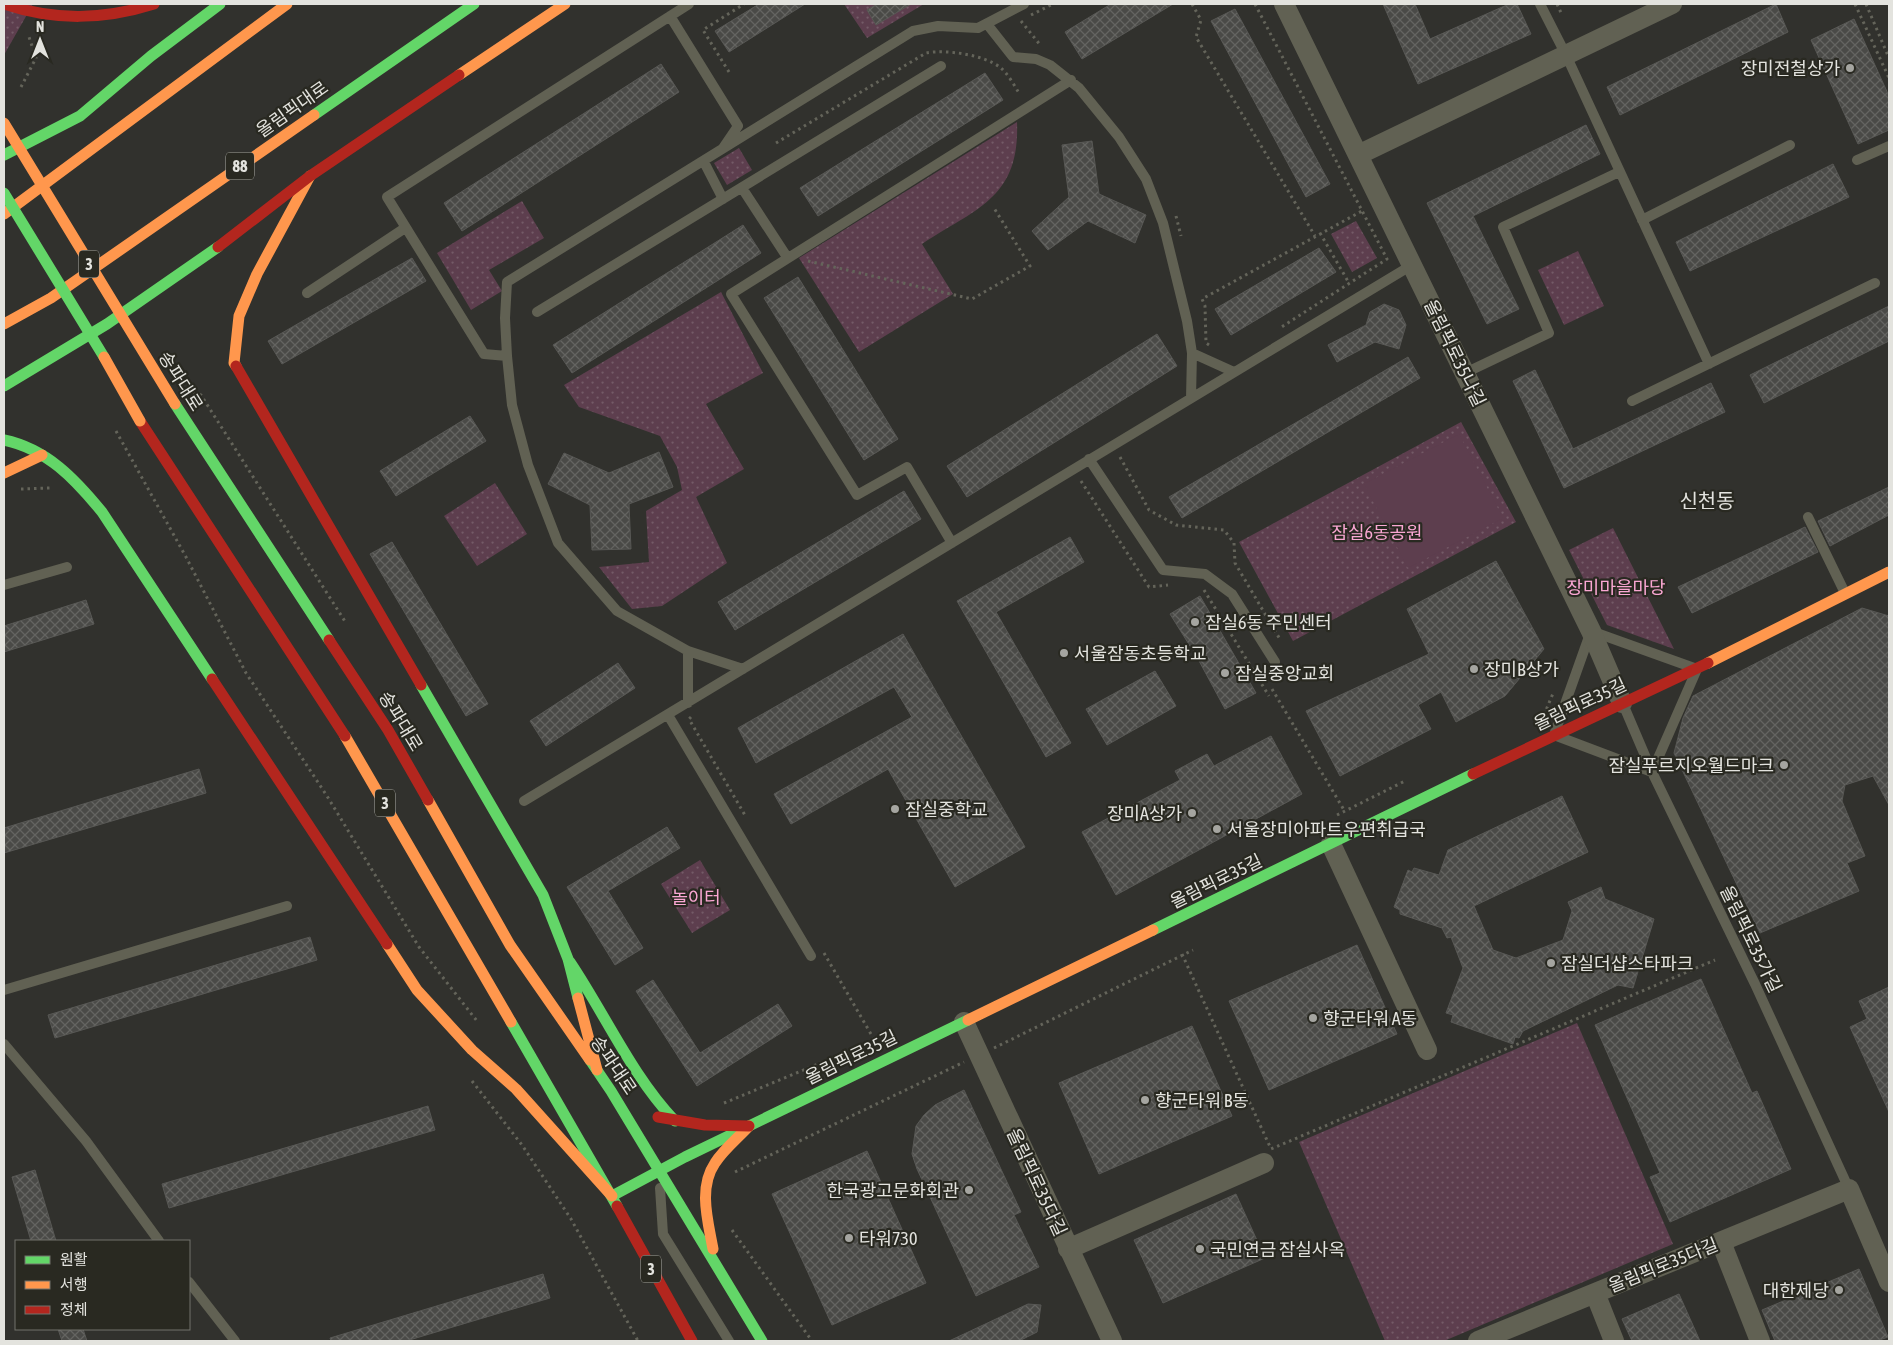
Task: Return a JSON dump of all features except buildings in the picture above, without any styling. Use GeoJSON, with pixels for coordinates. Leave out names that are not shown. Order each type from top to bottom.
{"type":"FeatureCollection","features":[{"type":"Feature","properties":{"kind":"main road"},"geometry":{"type":"LineString","coordinates":[[4,4],[49,16],[72,18],[119,13],[154,4]]}},
{"type":"Feature","properties":{"kind":"main road"},"geometry":{"type":"LineString","coordinates":[[4,155],[80,116],[151,56],[220,4]]}},
{"type":"Feature","properties":{"kind":"main road"},"geometry":{"type":"LineString","coordinates":[[4,214],[287,4]]}},
{"type":"Feature","properties":{"kind":"main road","name":"올림픽대로"},"geometry":{"type":"LineString","coordinates":[[4,324],[51,298],[474,4]]}},
{"type":"Feature","properties":{"kind":"main road"},"geometry":{"type":"LineString","coordinates":[[4,386],[107,324],[203,259],[310,176],[565,4]]}},
{"type":"Feature","properties":{"kind":"main road","name":"송파대로"},"geometry":{"type":"LineString","coordinates":[[4,123],[175,404],[388,730],[510,945],[611,1091],[762,1341]]}},
{"type":"Feature","properties":{"kind":"main road"},"geometry":{"type":"LineString","coordinates":[[310,176],[284,228],[257,274],[239,316],[234,363],[538,887],[568,959],[597,1070]]}},
{"type":"Feature","properties":{"kind":"main road","name":"3"},"geometry":{"type":"LineString","coordinates":[[4,193],[116,377],[140,421],[341,729],[612,1196],[645,1259],[692,1341]]}},
{"type":"Feature","properties":{"kind":"main road"},"geometry":{"type":"LineString","coordinates":[[4,440],[42,455],[65,470],[102,512],[417,990],[472,1050],[516,1089],[612,1196]]}},
{"type":"Feature","properties":{"kind":"main road"},"geometry":{"type":"LineString","coordinates":[[4,473],[42,455]]}},
{"type":"Feature","properties":{"kind":"main road","name":"올림픽로35길"},"geometry":{"type":"LineString","coordinates":[[612,1196],[749,1126],[1554,735],[1697,669],[1889,572]]}},
{"type":"Feature","properties":{"kind":"main road"},"geometry":{"type":"LineString","coordinates":[[568,959],[594,997],[654,1099],[675,1121]]}},
{"type":"Feature","properties":{"kind":"main road"},"geometry":{"type":"LineString","coordinates":[[611,1091],[632,1105]]}},
{"type":"Feature","properties":{"kind":"main road"},"geometry":{"type":"LineString","coordinates":[[646,1114],[675,1121],[749,1126]]}},
{"type":"Feature","properties":{"kind":"main road"},"geometry":{"type":"LineString","coordinates":[[715,1263],[706,1198],[707,1181],[715,1162],[749,1126]]}},
{"type":"Feature","properties":{"kind":"street","name":"올림픽로35나길"},"geometry":{"type":"LineString","coordinates":[[1284,4],[1592,631],[1622,703]]}},
{"type":"Feature","properties":{"kind":"street"},"geometry":{"type":"LineString","coordinates":[[1358,156],[1672,4]]}},
{"type":"Feature","properties":{"kind":"street"},"geometry":{"type":"LineString","coordinates":[[1331,844],[1427,1050]]}},
{"type":"Feature","properties":{"kind":"street","name":"올림픽로35다길"},"geometry":{"type":"LineString","coordinates":[[964,1022],[975,1057],[1112,1341]]}},
{"type":"Feature","properties":{"kind":"street"},"geometry":{"type":"LineString","coordinates":[[1068,1249],[1264,1163]]}},
{"type":"Feature","properties":{"kind":"street"},"geometry":{"type":"LineString","coordinates":[[1849,1189],[1889,1282]]}},
{"type":"Feature","properties":{"kind":"street","name":"올림픽로35다길"},"geometry":{"type":"LineString","coordinates":[[1478,1341],[1849,1189]]}},
{"type":"Feature","properties":{"kind":"street"},"geometry":{"type":"LineString","coordinates":[[1721,1242],[1760,1341]]}},
{"type":"Feature","properties":{"kind":"street"},"geometry":{"type":"LineString","coordinates":[[1595,1293],[1614,1341]]}},
{"type":"Feature","properties":{"kind":"lane"},"geometry":{"type":"LineString","coordinates":[[16,12],[30,4]]}},
{"type":"Feature","properties":{"kind":"lane"},"geometry":{"type":"LineString","coordinates":[[508,356],[484,354],[387,197],[688,4]]}},
{"type":"Feature","properties":{"kind":"lane"},"geometry":{"type":"LineString","coordinates":[[743,669],[688,651],[617,611],[558,543],[540,500],[514,414],[505,318],[508,282],[919,28],[938,26],[978,28],[1024,4]]}},
{"type":"Feature","properties":{"kind":"lane"},"geometry":{"type":"LineString","coordinates":[[1540,4],[1566,55],[1709,364]]}},
{"type":"Feature","properties":{"kind":"lane"},"geometry":{"type":"LineString","coordinates":[[670,16],[738,126],[719,153]]}},
{"type":"Feature","properties":{"kind":"lane"},"geometry":{"type":"LineString","coordinates":[[987,24],[1013,57],[1036,59],[1050,65],[1071,80],[1088,97],[1116,132],[1146,179],[1163,223],[1188,321],[1192,353],[1191,398]]}},
{"type":"Feature","properties":{"kind":"lane"},"geometry":{"type":"LineString","coordinates":[[537,312],[941,66]]}},
{"type":"Feature","properties":{"kind":"lane"},"geometry":{"type":"LineString","coordinates":[[952,543],[907,467],[857,496],[731,294],[1071,80]]}},
{"type":"Feature","properties":{"kind":"lane"},"geometry":{"type":"LineString","coordinates":[[1642,220],[1790,146]]}},
{"type":"Feature","properties":{"kind":"lane"},"geometry":{"type":"LineString","coordinates":[[1857,160],[1889,146]]}},
{"type":"Feature","properties":{"kind":"lane"},"geometry":{"type":"LineString","coordinates":[[704,162],[723,199]]}},
{"type":"Feature","properties":{"kind":"lane"},"geometry":{"type":"LineString","coordinates":[[1465,373],[1549,333],[1503,227],[1619,172]]}},
{"type":"Feature","properties":{"kind":"lane"},"geometry":{"type":"LineString","coordinates":[[742,188],[787,257]]}},
{"type":"Feature","properties":{"kind":"lane"},"geometry":{"type":"LineString","coordinates":[[307,293],[405,228]]}},
{"type":"Feature","properties":{"kind":"lane"},"geometry":{"type":"LineString","coordinates":[[524,801],[1412,265]]}},
{"type":"Feature","properties":{"kind":"lane"},"geometry":{"type":"LineString","coordinates":[[1632,401],[1875,284]]}},
{"type":"Feature","properties":{"kind":"lane"},"geometry":{"type":"LineString","coordinates":[[1192,353],[1234,372]]}},
{"type":"Feature","properties":{"kind":"lane"},"geometry":{"type":"LineString","coordinates":[[1089,459],[1162,570],[1205,574],[1232,594],[1276,662]]}},
{"type":"Feature","properties":{"kind":"lane"},"geometry":{"type":"LineString","coordinates":[[1808,517],[1845,594]]}},
{"type":"Feature","properties":{"kind":"lane"},"geometry":{"type":"LineString","coordinates":[[4,584],[68,566]]}},
{"type":"Feature","properties":{"kind":"lane"},"geometry":{"type":"LineString","coordinates":[[1592,631],[1697,669],[1652,772],[1554,735],[1592,631]]}},
{"type":"Feature","properties":{"kind":"lane"},"geometry":{"type":"LineString","coordinates":[[688,651],[688,703]]}},
{"type":"Feature","properties":{"kind":"lane","name":"올림픽로35가길"},"geometry":{"type":"LineString","coordinates":[[1622,703],[1652,772],[1754,984],[1849,1189]]}},
{"type":"Feature","properties":{"kind":"lane"},"geometry":{"type":"LineString","coordinates":[[668,715],[811,956]]}},
{"type":"Feature","properties":{"kind":"lane"},"geometry":{"type":"LineString","coordinates":[[4,990],[287,906]]}},
{"type":"Feature","properties":{"kind":"lane"},"geometry":{"type":"LineString","coordinates":[[4,1044],[86,1141],[158,1240]]}},
{"type":"Feature","properties":{"kind":"lane"},"geometry":{"type":"LineString","coordinates":[[660,1170],[663,1234],[729,1341]]}},
{"type":"Feature","properties":{"kind":"lane"},"geometry":{"type":"LineString","coordinates":[[190,1283],[235,1341]]}},
{"type":"Feature","properties":{"kind":"path"},"geometry":{"type":"LineString","coordinates":[[730,72],[702,30],[744,4]]}},
{"type":"Feature","properties":{"kind":"path"},"geometry":{"type":"LineString","coordinates":[[1020,22],[1053,4]]}},
{"type":"Feature","properties":{"kind":"path"},"geometry":{"type":"LineString","coordinates":[[1192,4],[1202,20],[1196,37],[1315,236]]}},
{"type":"Feature","properties":{"kind":"path"},"geometry":{"type":"LineString","coordinates":[[1255,4],[1387,259],[1278,329]]}},
{"type":"Feature","properties":{"kind":"path"},"geometry":{"type":"LineString","coordinates":[[1855,4],[1889,78]]}},
{"type":"Feature","properties":{"kind":"path"},"geometry":{"type":"LineString","coordinates":[[1866,4],[1889,58]]}},
{"type":"Feature","properties":{"kind":"path"},"geometry":{"type":"LineString","coordinates":[[16,12],[36,58],[22,87]]}},
{"type":"Feature","properties":{"kind":"path"},"geometry":{"type":"LineString","coordinates":[[1001,68],[1020,92]]}},
{"type":"Feature","properties":{"kind":"path"},"geometry":{"type":"LineString","coordinates":[[808,261],[972,299],[1030,266],[994,208]]}},
{"type":"Feature","properties":{"kind":"path"},"geometry":{"type":"LineString","coordinates":[[1206,344],[1205,306],[1202,299],[1362,211]]}},
{"type":"Feature","properties":{"kind":"path"},"geometry":{"type":"LineString","coordinates":[[1320,233],[1349,284]]}},
{"type":"Feature","properties":{"kind":"path"},"geometry":{"type":"LineString","coordinates":[[116,432],[186,557],[246,673],[327,796],[419,946],[478,1022]]}},
{"type":"Feature","properties":{"kind":"path"},"geometry":{"type":"LineString","coordinates":[[1119,458],[1149,510],[1176,525],[1224,530],[1234,543],[1236,563],[1281,641]]}},
{"type":"Feature","properties":{"kind":"path"},"geometry":{"type":"LineString","coordinates":[[1082,480],[1149,587]]}},
{"type":"Feature","properties":{"kind":"path"},"geometry":{"type":"LineString","coordinates":[[13,490],[51,488]]}},
{"type":"Feature","properties":{"kind":"path"},"geometry":{"type":"LineString","coordinates":[[1199,582],[1269,696]]}},
{"type":"Feature","properties":{"kind":"path"},"geometry":{"type":"LineString","coordinates":[[1272,689],[1344,810]]}},
{"type":"Feature","properties":{"kind":"path"},"geometry":{"type":"LineString","coordinates":[[1545,714],[1555,689]]}},
{"type":"Feature","properties":{"kind":"path"},"geometry":{"type":"LineString","coordinates":[[732,1174],[1193,950]]}},
{"type":"Feature","properties":{"kind":"path"},"geometry":{"type":"LineString","coordinates":[[1182,954],[1271,1149],[1715,960]]}},
{"type":"Feature","properties":{"kind":"path"},"geometry":{"type":"LineString","coordinates":[[469,1077],[522,1145],[571,1219],[638,1341]]}},
{"type":"Feature","properties":{"kind":"path"},"geometry":{"type":"LineString","coordinates":[[728,1225],[812,1341]]}},
{"type":"Feature","properties":{"kind":"green space"},"geometry":{"type":"Polygon","coordinates":[[[4,4],[33,4],[4,55],[4,4]]]}},
{"type":"Feature","properties":{"kind":"green space"},"geometry":{"type":"Polygon","coordinates":[[[844,4],[924,4],[867,38],[844,4]]]}},
{"type":"Feature","properties":{"kind":"green space"},"geometry":{"type":"Polygon","coordinates":[[[1017,122],[1016,148],[1011,168],[1003,185],[977,210],[922,244],[953,294],[859,352],[799,258],[1017,122]]]}},
{"type":"Feature","properties":{"kind":"green space"},"geometry":{"type":"Polygon","coordinates":[[[739,148],[752,170],[727,185],[714,163],[739,148]]]}},
{"type":"Feature","properties":{"kind":"green space"},"geometry":{"type":"Polygon","coordinates":[[[522,201],[544,238],[489,270],[502,291],[471,310],[437,253],[522,201]]]}},
{"type":"Feature","properties":{"kind":"green space"},"geometry":{"type":"Polygon","coordinates":[[[1356,221],[1377,258],[1352,272],[1331,234],[1356,221]]]}},
{"type":"Feature","properties":{"kind":"green space"},"geometry":{"type":"Polygon","coordinates":[[[1578,251],[1604,306],[1564,325],[1538,270],[1578,251]]]}},
{"type":"Feature","properties":{"kind":"green space"},"geometry":{"type":"Polygon","coordinates":[[[721,292],[763,373],[706,404],[744,469],[696,497],[727,563],[662,606],[632,609],[599,567],[649,562],[646,511],[682,490],[677,467],[660,436],[579,407],[564,385],[721,292]]]}},
{"type":"Feature","properties":{"kind":"green space","name":"잠실6동공원"},"geometry":{"type":"Polygon","coordinates":[[[1461,422],[1516,522],[1293,641],[1239,542],[1461,422]]]}},
{"type":"Feature","properties":{"kind":"green space"},"geometry":{"type":"Polygon","coordinates":[[[1459,434],[1503,518],[1408,568],[1364,484],[1459,434]]]}},
{"type":"Feature","properties":{"kind":"green space"},"geometry":{"type":"Polygon","coordinates":[[[495,483],[527,534],[477,566],[444,516],[495,483]]]}},
{"type":"Feature","properties":{"kind":"green space","name":"장미마을마당"},"geometry":{"type":"Polygon","coordinates":[[[1613,528],[1674,649],[1607,625],[1569,550],[1613,528]]]}},
{"type":"Feature","properties":{"kind":"green space","name":"놀이터"},"geometry":{"type":"Polygon","coordinates":[[[700,860],[730,910],[692,933],[661,884],[700,860]]]}},
{"type":"Feature","properties":{"kind":"green space"},"geometry":{"type":"Polygon","coordinates":[[[1577,1023],[1673,1244],[1444,1341],[1385,1341],[1299,1142],[1577,1023]]]}},
{"type":"Feature","properties":{"kind":"traffic: fast"},"geometry":{"type":"LineString","coordinates":[[4,155],[80,116],[151,56],[220,4]]}},
{"type":"Feature","properties":{"kind":"traffic: fast"},"geometry":{"type":"LineString","coordinates":[[314,115],[474,4]]}},
{"type":"Feature","properties":{"kind":"traffic: fast"},"geometry":{"type":"LineString","coordinates":[[4,193],[104,357]]}},
{"type":"Feature","properties":{"kind":"traffic: fast"},"geometry":{"type":"LineString","coordinates":[[4,386],[107,324],[218,247]]}},
{"type":"Feature","properties":{"kind":"traffic: fast"},"geometry":{"type":"LineString","coordinates":[[175,404],[329,640]]}},
{"type":"Feature","properties":{"kind":"traffic: fast"},"geometry":{"type":"LineString","coordinates":[[4,440],[34,450],[47,458],[70,477],[92,500],[102,512],[212,679]]}},
{"type":"Feature","properties":{"kind":"traffic: fast"},"geometry":{"type":"LineString","coordinates":[[421,685],[543,895],[568,959],[578,998]]}},
{"type":"Feature","properties":{"kind":"traffic: fast"},"geometry":{"type":"LineString","coordinates":[[1153,930],[1473,774]]}},
{"type":"Feature","properties":{"kind":"traffic: fast"},"geometry":{"type":"LineString","coordinates":[[570,962],[632,1065],[675,1121]]}},
{"type":"Feature","properties":{"kind":"traffic: fast"},"geometry":{"type":"LineString","coordinates":[[612,1196],[685,1157],[968,1020]]}},
{"type":"Feature","properties":{"kind":"traffic: fast"},"geometry":{"type":"LineString","coordinates":[[511,1022],[617,1206]]}},
{"type":"Feature","properties":{"kind":"traffic: fast"},"geometry":{"type":"LineString","coordinates":[[590,1060],[611,1091],[762,1341]]}},
{"type":"Feature","properties":{"kind":"traffic: slow"},"geometry":{"type":"LineString","coordinates":[[4,214],[287,4]]}},
{"type":"Feature","properties":{"kind":"traffic: slow"},"geometry":{"type":"LineString","coordinates":[[459,75],[565,4]]}},
{"type":"Feature","properties":{"kind":"traffic: slow"},"geometry":{"type":"LineString","coordinates":[[4,324],[51,298],[314,115]]}},
{"type":"Feature","properties":{"kind":"traffic: slow"},"geometry":{"type":"LineString","coordinates":[[4,123],[175,404]]}},
{"type":"Feature","properties":{"kind":"traffic: slow"},"geometry":{"type":"LineString","coordinates":[[236,366],[234,363],[239,316],[257,274],[310,176]]}},
{"type":"Feature","properties":{"kind":"traffic: slow"},"geometry":{"type":"LineString","coordinates":[[104,357],[140,421]]}},
{"type":"Feature","properties":{"kind":"traffic: slow"},"geometry":{"type":"LineString","coordinates":[[4,473],[42,455]]}},
{"type":"Feature","properties":{"kind":"traffic: slow"},"geometry":{"type":"LineString","coordinates":[[1708,663],[1889,572]]}},
{"type":"Feature","properties":{"kind":"traffic: slow"},"geometry":{"type":"LineString","coordinates":[[345,736],[511,1022]]}},
{"type":"Feature","properties":{"kind":"traffic: slow"},"geometry":{"type":"LineString","coordinates":[[428,800],[510,945],[590,1060]]}},
{"type":"Feature","properties":{"kind":"traffic: slow"},"geometry":{"type":"LineString","coordinates":[[968,1020],[1153,930]]}},
{"type":"Feature","properties":{"kind":"traffic: slow"},"geometry":{"type":"LineString","coordinates":[[387,944],[417,990],[472,1050],[516,1089],[612,1196]]}},
{"type":"Feature","properties":{"kind":"traffic: slow"},"geometry":{"type":"LineString","coordinates":[[578,998],[597,1070]]}},
{"type":"Feature","properties":{"kind":"traffic: slow"},"geometry":{"type":"LineString","coordinates":[[713,1249],[707,1216],[707,1183],[715,1163],[749,1126]]}},
{"type":"Feature","properties":{"kind":"traffic: jam"},"geometry":{"type":"LineString","coordinates":[[4,4],[23,10],[60,16],[98,16],[154,4]]}},
{"type":"Feature","properties":{"kind":"traffic: jam"},"geometry":{"type":"LineString","coordinates":[[218,247],[310,176],[459,75]]}},
{"type":"Feature","properties":{"kind":"traffic: jam"},"geometry":{"type":"LineString","coordinates":[[236,366],[421,685]]}},
{"type":"Feature","properties":{"kind":"traffic: jam"},"geometry":{"type":"LineString","coordinates":[[140,421],[345,736]]}},
{"type":"Feature","properties":{"kind":"traffic: jam"},"geometry":{"type":"LineString","coordinates":[[329,640],[388,730],[428,800]]}},
{"type":"Feature","properties":{"kind":"traffic: jam"},"geometry":{"type":"LineString","coordinates":[[1473,774],[1708,663]]}},
{"type":"Feature","properties":{"kind":"traffic: jam"},"geometry":{"type":"LineString","coordinates":[[212,679],[387,944]]}},
{"type":"Feature","properties":{"kind":"traffic: jam"},"geometry":{"type":"LineString","coordinates":[[658,1117],[705,1125],[749,1126]]}},
{"type":"Feature","properties":{"kind":"traffic: jam"},"geometry":{"type":"LineString","coordinates":[[617,1206],[692,1341]]}},
{"type":"Feature","properties":{"kind":"place","name":"장미전철상가"},"geometry":{"type":"Point","coordinates":[1850,68]}},
{"type":"Feature","properties":{"kind":"place","name":"잠실6동 주민센터"},"geometry":{"type":"Point","coordinates":[1195,622]}},
{"type":"Feature","properties":{"kind":"place","name":"서울잠동초등학교"},"geometry":{"type":"Point","coordinates":[1064,653]}},
{"type":"Feature","properties":{"kind":"place","name":"장미B상가"},"geometry":{"type":"Point","coordinates":[1474,669]}},
{"type":"Feature","properties":{"kind":"place","name":"잠실중앙교회"},"geometry":{"type":"Point","coordinates":[1225,673]}},
{"type":"Feature","properties":{"kind":"place","name":"잠실푸르지오월드마크"},"geometry":{"type":"Point","coordinates":[1784,765]}},
{"type":"Feature","properties":{"kind":"place","name":"잠실중학교"},"geometry":{"type":"Point","coordinates":[895,809]}},
{"type":"Feature","properties":{"kind":"place","name":"장미A상가"},"geometry":{"type":"Point","coordinates":[1192,813]}},
{"type":"Feature","properties":{"kind":"place","name":"서울장미아파트우편취급국"},"geometry":{"type":"Point","coordinates":[1217,829]}},
{"type":"Feature","properties":{"kind":"place","name":"잠실더샵스타파크"},"geometry":{"type":"Point","coordinates":[1551,963]}},
{"type":"Feature","properties":{"kind":"place","name":"향군타워 A동"},"geometry":{"type":"Point","coordinates":[1313,1018]}},
{"type":"Feature","properties":{"kind":"place","name":"향군타워 B동"},"geometry":{"type":"Point","coordinates":[1145,1100]}},
{"type":"Feature","properties":{"kind":"place","name":"한국광고문화회관"},"geometry":{"type":"Point","coordinates":[969,1190]}},
{"type":"Feature","properties":{"kind":"place","name":"타워730"},"geometry":{"type":"Point","coordinates":[849,1238]}},
{"type":"Feature","properties":{"kind":"place","name":"국민연금 잠실사옥"},"geometry":{"type":"Point","coordinates":[1200,1249]}},
{"type":"Feature","properties":{"kind":"place","name":"대한제당"},"geometry":{"type":"Point","coordinates":[1839,1290]}},
{"type":"Feature","properties":{"kind":"district","name":"신천동"},"geometry":{"type":"Point","coordinates":[1707,500]}}]}
